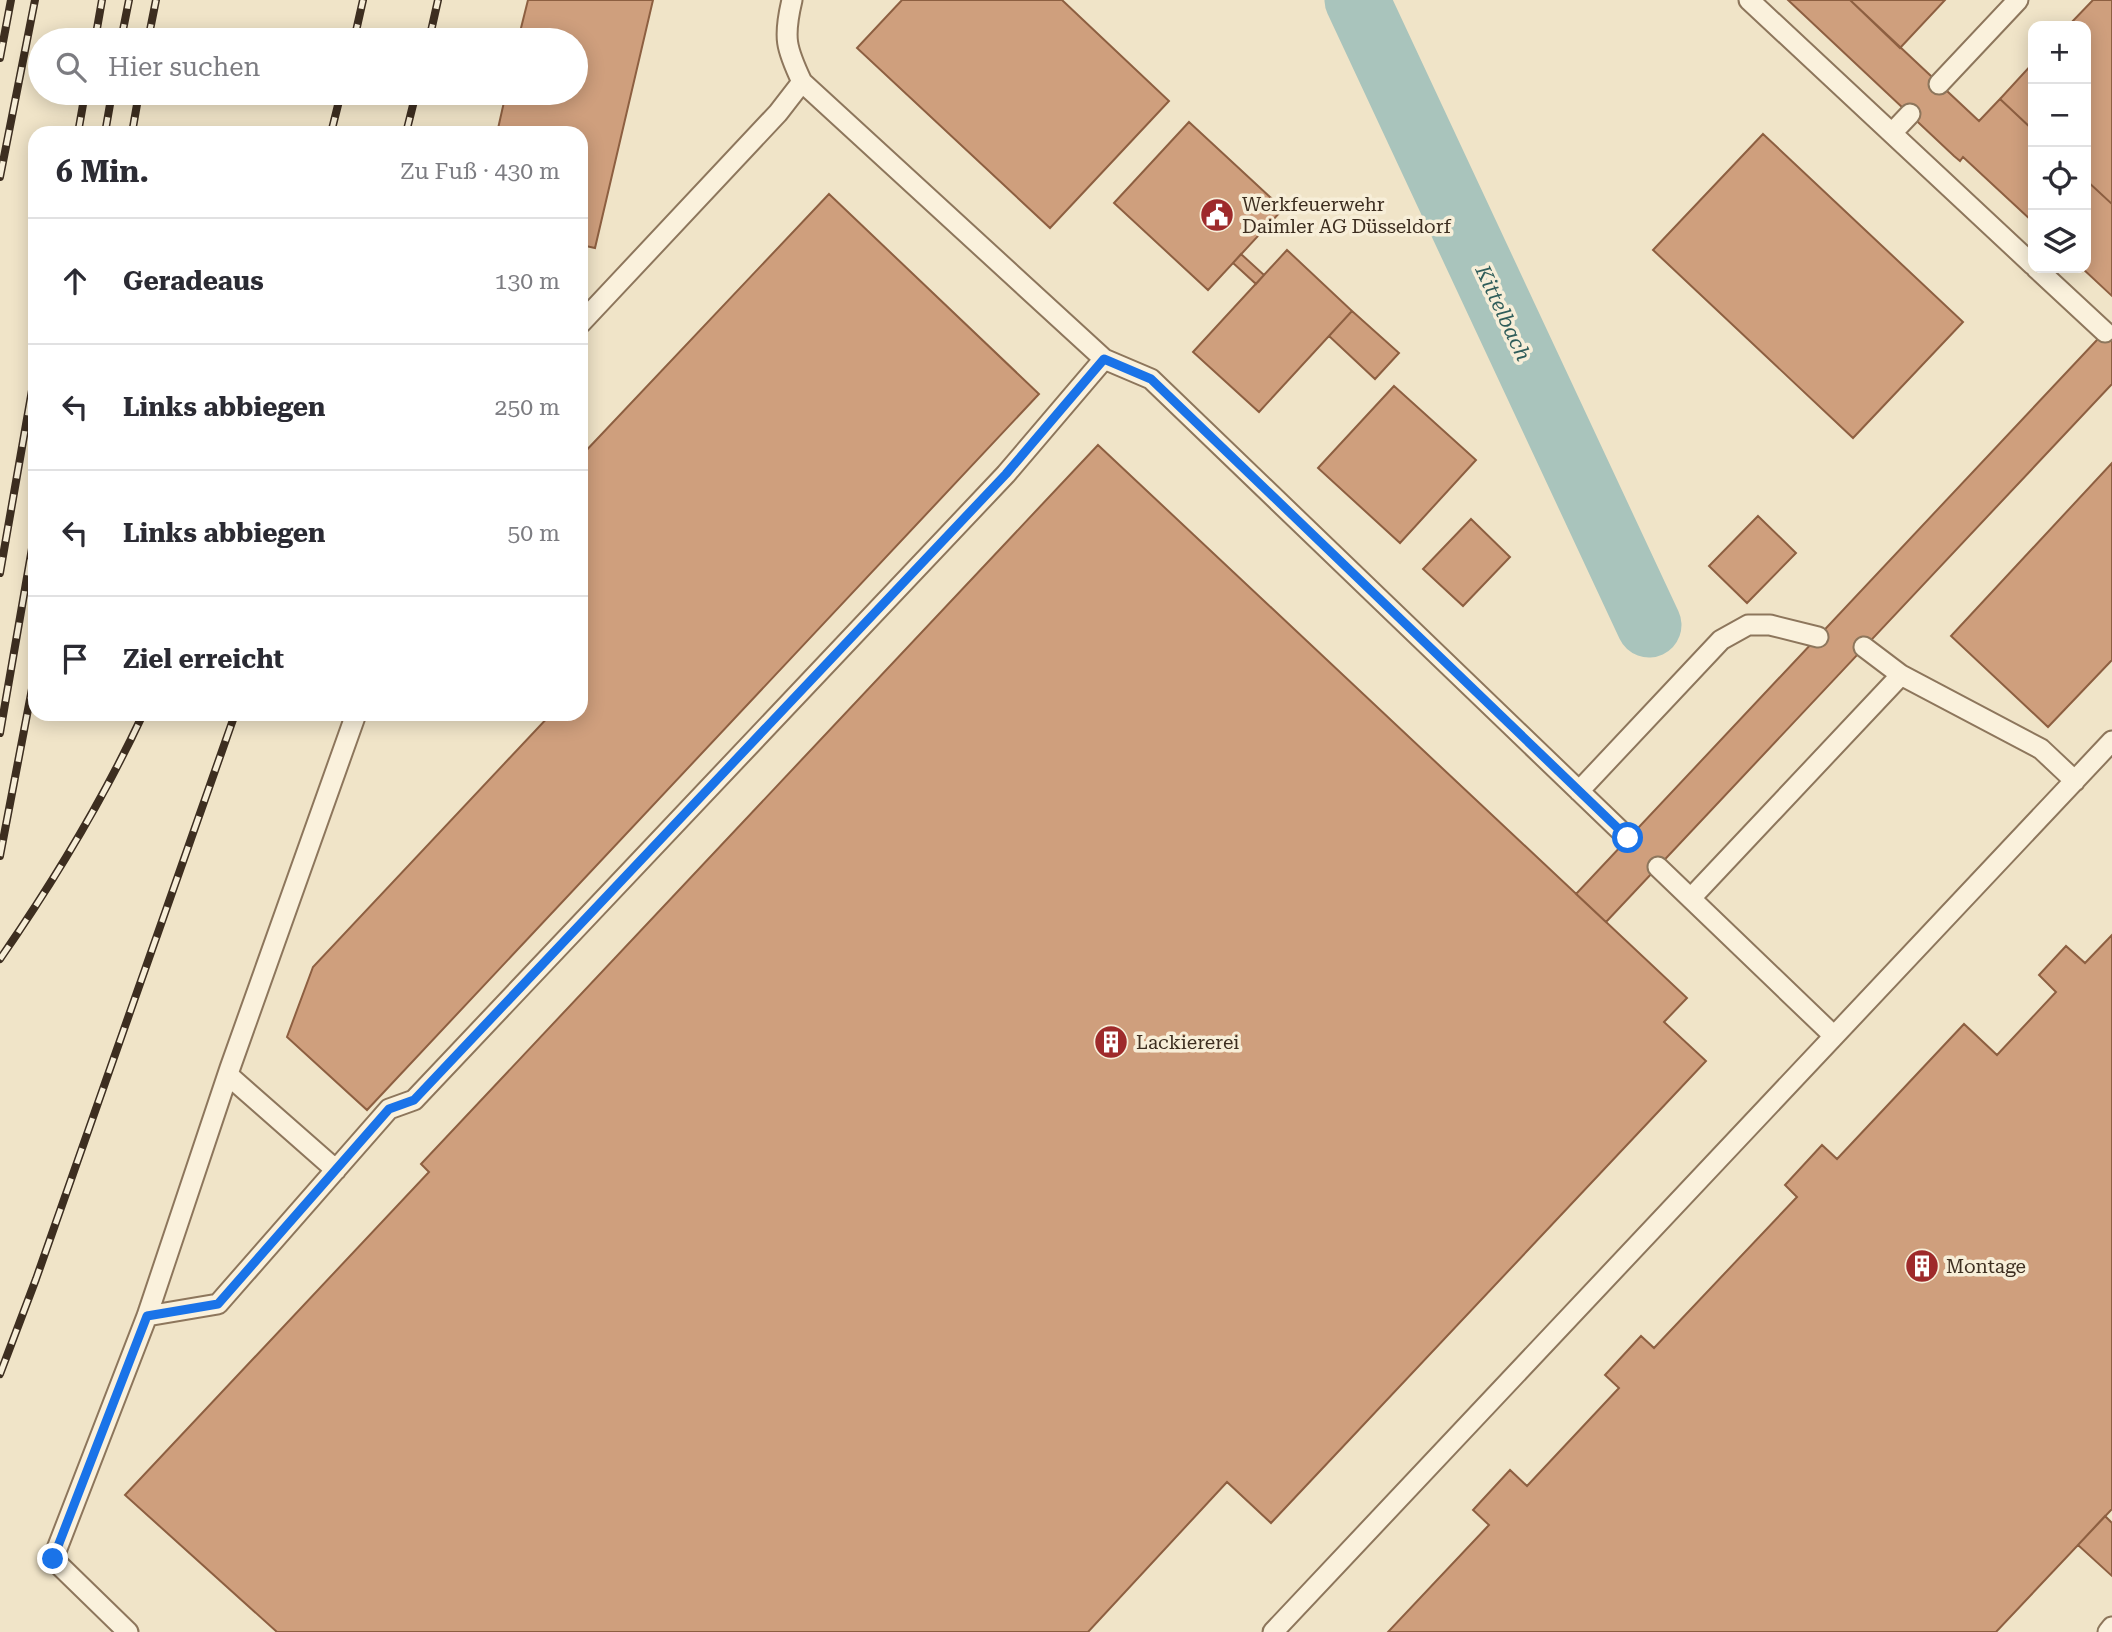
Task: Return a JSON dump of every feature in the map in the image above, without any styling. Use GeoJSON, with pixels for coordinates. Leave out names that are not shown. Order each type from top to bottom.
{"type":"FeatureCollection","features":[{"type":"Feature","properties":{"kind":"lane"},"geometry":{"type":"LineString","coordinates":[[792,0],[787,20],[787,50],[802,82],[1104,359],[1151,379],[1628,838]]}},
{"type":"Feature","properties":{"kind":"lane"},"geometry":{"type":"LineString","coordinates":[[1749,0],[2028,259]]}},
{"type":"Feature","properties":{"kind":"lane"},"geometry":{"type":"LineString","coordinates":[[1939,84],[2018,0]]}},
{"type":"Feature","properties":{"kind":"lane"},"geometry":{"type":"LineString","coordinates":[[588,316],[778,113],[802,82]]}},
{"type":"Feature","properties":{"kind":"lane"},"geometry":{"type":"LineString","coordinates":[[1892,133],[1910,114]]}},
{"type":"Feature","properties":{"kind":"lane"},"geometry":{"type":"LineString","coordinates":[[2042,273],[2105,332]]}},
{"type":"Feature","properties":{"kind":"lane"},"geometry":{"type":"LineString","coordinates":[[147,1316],[218,1304],[389,1109],[414,1100],[997,484],[1104,359]]}},
{"type":"Feature","properties":{"kind":"lane"},"geometry":{"type":"LineString","coordinates":[[1579,791],[1721,640],[1748,625],[1770,625],[1818,637]]}},
{"type":"Feature","properties":{"kind":"lane"},"geometry":{"type":"LineString","coordinates":[[1864,647],[1901,675],[2041,749],[2074,781]]}},
{"type":"Feature","properties":{"kind":"lane"},"geometry":{"type":"LineString","coordinates":[[1691,898],[1901,675]]}},
{"type":"Feature","properties":{"kind":"lane"},"geometry":{"type":"LineString","coordinates":[[128,1632],[53,1559],[147,1316],[228,1075],[354,721]]}},
{"type":"Feature","properties":{"kind":"lane"},"geometry":{"type":"LineString","coordinates":[[1273,1632],[2074,781],[2110,746]]}},
{"type":"Feature","properties":{"kind":"lane"},"geometry":{"type":"LineString","coordinates":[[1658,867],[1834,1036]]}},
{"type":"Feature","properties":{"kind":"lane"},"geometry":{"type":"LineString","coordinates":[[228,1075],[336,1170]]}},
{"type":"Feature","properties":{"kind":"lane"},"geometry":{"type":"LineString","coordinates":[[2108,1632],[2112,1627]]}},
{"type":"Feature","properties":{"kind":"building"},"geometry":{"type":"Polygon","coordinates":[[[528,0],[653,0],[595,248],[588,246],[588,126],[499,126],[503,105],[588,105],[588,28],[521,28],[528,0]]]}},
{"type":"Feature","properties":{"kind":"building"},"geometry":{"type":"Polygon","coordinates":[[[902,0],[1062,0],[1169,101],[1050,228],[857,48],[902,0]]]}},
{"type":"Feature","properties":{"kind":"building"},"geometry":{"type":"Polygon","coordinates":[[[1788,0],[1850,0],[1979,121],[2000,99],[2028,125],[2028,217],[1963,157],[1960,161],[1788,0]]]}},
{"type":"Feature","properties":{"kind":"building"},"geometry":{"type":"Polygon","coordinates":[[[1850,0],[1945,0],[1900,48],[1850,0]]]}},
{"type":"Feature","properties":{"kind":"building"},"geometry":{"type":"Polygon","coordinates":[[[2093,0],[2112,0],[2112,204],[2091,185],[2091,21],[2073,21],[2093,0]]]}},
{"type":"Feature","properties":{"kind":"building"},"geometry":{"type":"Polygon","coordinates":[[[2028,68],[2028,125],[2000,99],[2028,68]]]}},
{"type":"Feature","properties":{"kind":"building"},"geometry":{"type":"Polygon","coordinates":[[[1189,122],[1283,209],[1208,290],[1114,203],[1189,122]]]}},
{"type":"Feature","properties":{"kind":"building"},"geometry":{"type":"Polygon","coordinates":[[[1763,134],[1963,322],[1853,438],[1653,250],[1763,134]]]}},
{"type":"Feature","properties":{"kind":"building"},"geometry":{"type":"Polygon","coordinates":[[[2091,185],[2112,204],[2112,296],[2087,273],[2091,273],[2091,185]]]}},
{"type":"Feature","properties":{"kind":"building"},"geometry":{"type":"Polygon","coordinates":[[[829,194],[1039,394],[367,1110],[287,1037],[313,967],[544,721],[588,721],[588,449],[829,194]]]}},
{"type":"Feature","properties":{"kind":"building"},"geometry":{"type":"Polygon","coordinates":[[[1287,250],[1352,311],[1259,412],[1193,352],[1287,250]]]}},
{"type":"Feature","properties":{"kind":"building"},"geometry":{"type":"Polygon","coordinates":[[[1241,254],[1264,275],[1256,284],[1233,263],[1241,254]]]}},
{"type":"Feature","properties":{"kind":"building"},"geometry":{"type":"Polygon","coordinates":[[[1352,311],[1399,353],[1375,379],[1329,336],[1352,311]]]}},
{"type":"Feature","properties":{"kind":"building"},"geometry":{"type":"Polygon","coordinates":[[[2112,324],[2112,384],[1606,922],[1576,894],[2112,324]]]}},
{"type":"Feature","properties":{"kind":"building"},"geometry":{"type":"Polygon","coordinates":[[[1394,386],[1476,460],[1400,543],[1318,468],[1394,386]]]}},
{"type":"Feature","properties":{"kind":"building","name":"Lackiererei"},"geometry":{"type":"Polygon","coordinates":[[[1098,445],[1687,998],[1664,1022],[1706,1061],[1271,1523],[1227,1482],[1088,1632],[277,1632],[125,1495],[429,1172],[421,1164],[1098,445]]]}},
{"type":"Feature","properties":{"kind":"building"},"geometry":{"type":"Polygon","coordinates":[[[2112,463],[2112,660],[2048,727],[1951,636],[2112,463]]]}},
{"type":"Feature","properties":{"kind":"building"},"geometry":{"type":"Polygon","coordinates":[[[1758,516],[1796,553],[1747,603],[1709,566],[1758,516]]]}},
{"type":"Feature","properties":{"kind":"building"},"geometry":{"type":"Polygon","coordinates":[[[1471,519],[1510,557],[1463,606],[1423,569],[1471,519]]]}},
{"type":"Feature","properties":{"kind":"building","name":"Montage"},"geometry":{"type":"Polygon","coordinates":[[[2112,935],[2112,1509],[1996,1632],[1388,1632],[1489,1525],[1473,1510],[1510,1470],[1527,1486],[1619,1388],[1605,1375],[1641,1336],[1654,1348],[1797,1197],[1785,1185],[1822,1145],[1837,1159],[1964,1024],[1997,1055],[2056,992],[2039,975],[2066,946],[2085,963],[2112,935]]]}},
{"type":"Feature","properties":{"kind":"building"},"geometry":{"type":"Polygon","coordinates":[[[2105,1516],[2112,1523],[2112,1576],[2078,1545],[2105,1516]]]}},
{"type":"Feature","properties":{"kind":"waterway","name":"Kittelbach"},"geometry":{"type":"LineString","coordinates":[[1357,0],[1649,625]]}},
{"type":"Feature","properties":{"kind":"railway"},"geometry":{"type":"LineString","coordinates":[[0,58],[11,0]]}},
{"type":"Feature","properties":{"kind":"railway"},"geometry":{"type":"LineString","coordinates":[[29,28],[35,0]]}},
{"type":"Feature","properties":{"kind":"railway"},"geometry":{"type":"LineString","coordinates":[[97,28],[102,0]]}},
{"type":"Feature","properties":{"kind":"railway"},"geometry":{"type":"LineString","coordinates":[[123,28],[129,0]]}},
{"type":"Feature","properties":{"kind":"railway"},"geometry":{"type":"LineString","coordinates":[[150,28],[156,0]]}},
{"type":"Feature","properties":{"kind":"railway"},"geometry":{"type":"LineString","coordinates":[[357,28],[363,0]]}},
{"type":"Feature","properties":{"kind":"railway"},"geometry":{"type":"LineString","coordinates":[[432,28],[438,0]]}},
{"type":"Feature","properties":{"kind":"railway"},"geometry":{"type":"LineString","coordinates":[[0,177],[28,35]]}},
{"type":"Feature","properties":{"kind":"railway"},"geometry":{"type":"LineString","coordinates":[[79,126],[83,105]]}},
{"type":"Feature","properties":{"kind":"railway"},"geometry":{"type":"LineString","coordinates":[[106,126],[110,105]]}},
{"type":"Feature","properties":{"kind":"railway"},"geometry":{"type":"LineString","coordinates":[[133,126],[137,105]]}},
{"type":"Feature","properties":{"kind":"railway"},"geometry":{"type":"LineString","coordinates":[[333,126],[338,105]]}},
{"type":"Feature","properties":{"kind":"railway"},"geometry":{"type":"LineString","coordinates":[[408,126],[413,105]]}},
{"type":"Feature","properties":{"kind":"railway"},"geometry":{"type":"LineString","coordinates":[[0,573],[28,413]]}},
{"type":"Feature","properties":{"kind":"railway"},"geometry":{"type":"LineString","coordinates":[[0,733],[28,571]]}},
{"type":"Feature","properties":{"kind":"railway"},"geometry":{"type":"LineString","coordinates":[[0,856],[28,710]]}},
{"type":"Feature","properties":{"kind":"railway"},"geometry":{"type":"LineString","coordinates":[[0,959],[77,840],[140,721]]}},
{"type":"Feature","properties":{"kind":"railway"},"geometry":{"type":"LineString","coordinates":[[0,1374],[233,721]]}},
{"type":"Feature","properties":{"kind":"place","name":"Werkfeuerwehr Daimler AG Düsseldorf"},"geometry":{"type":"Point","coordinates":[1217,215]}},
{"type":"Feature","properties":{"kind":"place","name":"Lackiererei"},"geometry":{"type":"Point","coordinates":[1111,1042]}},
{"type":"Feature","properties":{"kind":"place","name":"Montage"},"geometry":{"type":"Point","coordinates":[1922,1266]}},
{"type":"Feature","properties":{"kind":"route"},"geometry":{"type":"LineString","coordinates":[[53,1559],[147,1316],[218,1304],[389,1109],[414,1100],[1006,474],[1104,359],[1151,379],[1628,838]]}}]}
